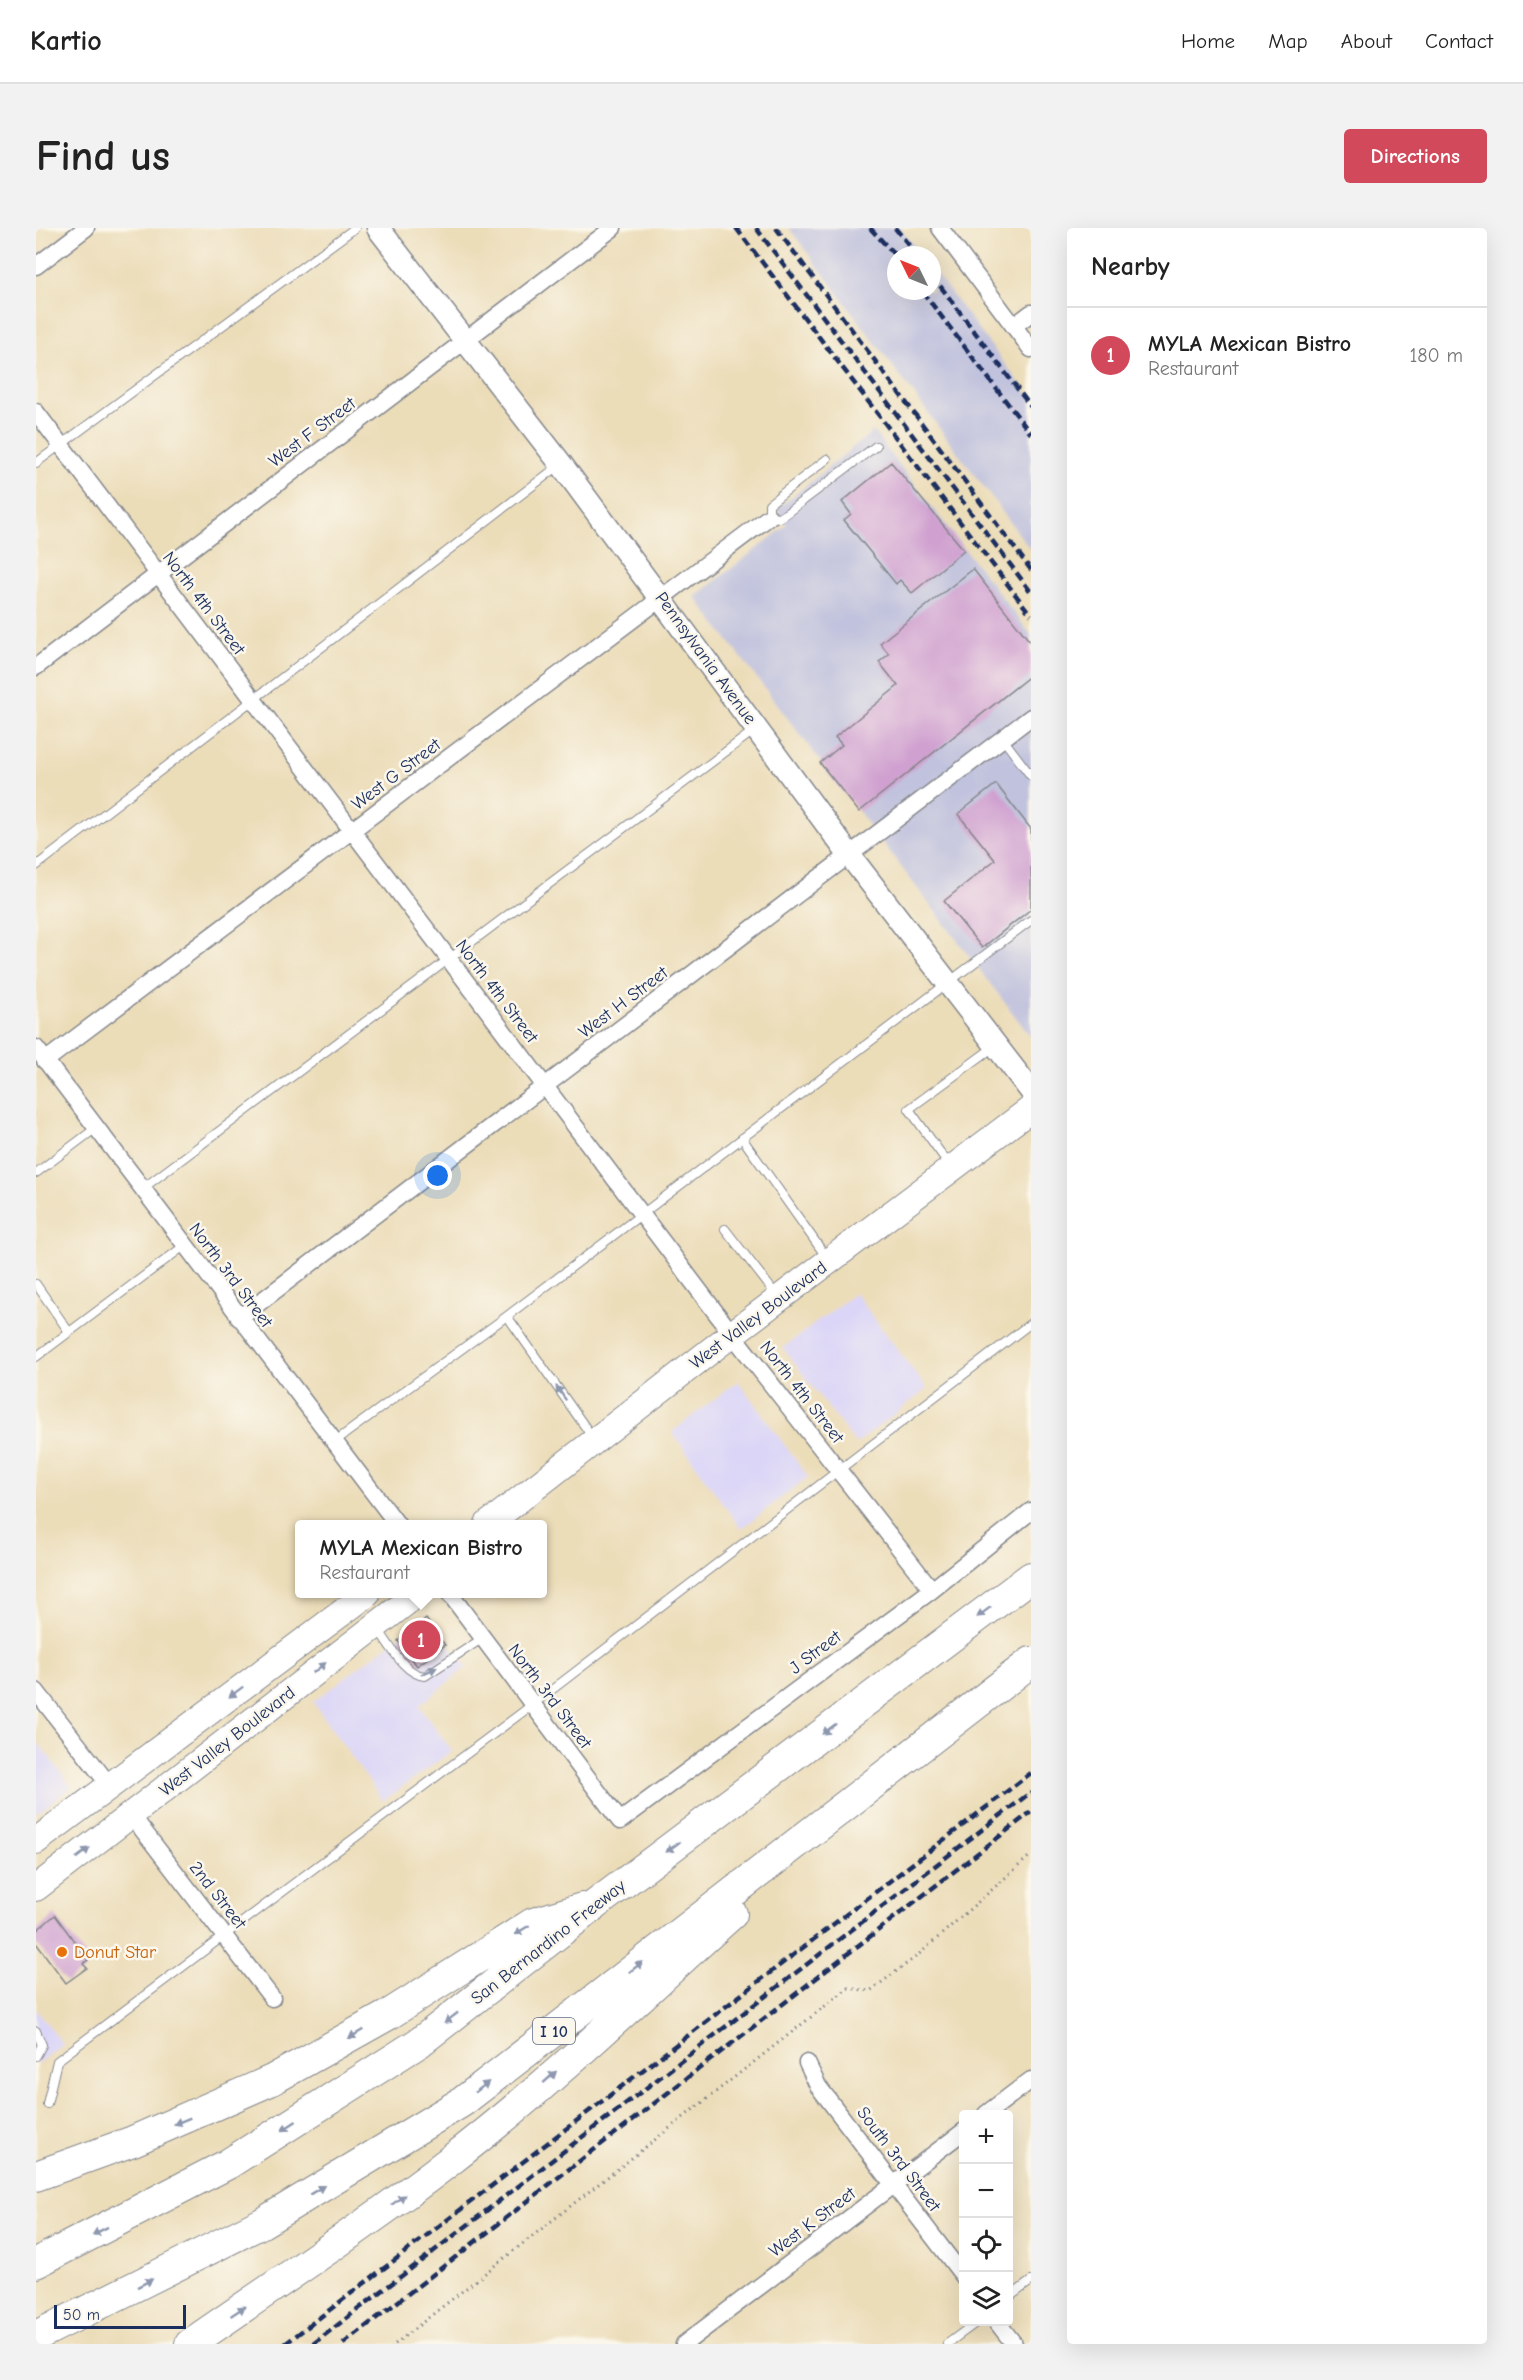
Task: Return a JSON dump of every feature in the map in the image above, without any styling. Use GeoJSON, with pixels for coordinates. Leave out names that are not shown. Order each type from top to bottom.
{"type":"FeatureCollection","features":[{"type":"Feature","properties":{"kind":"highway","name":"San Bernardino Freeway"},"geometry":{"type":"LineString","coordinates":[[36,2263],[228,2164],[420,2042],[596,1904],[1031,1577]]}},
{"type":"Feature","properties":{"kind":"highway","name":"I 10"},"geometry":{"type":"LineString","coordinates":[[36,2336],[262,2223],[462,2102],[1031,1662]]}},
{"type":"Feature","properties":{"kind":"highway"},"geometry":{"type":"LineString","coordinates":[[190,2344],[338,2245],[449,2162],[543,2084],[914,1752]]}},
{"type":"Feature","properties":{"kind":"highway"},"geometry":{"type":"LineString","coordinates":[[36,2176],[142,2137],[272,2080],[388,2015],[533,1923],[596,1904]]}},
{"type":"Feature","properties":{"kind":"main road","name":"West Valley Boulevard"},"geometry":{"type":"LineString","coordinates":[[493,1520],[732,1334],[1031,1109]]}},
{"type":"Feature","properties":{"kind":"main road","name":"West Valley Boulevard"},"geometry":{"type":"LineString","coordinates":[[36,1841],[360,1598]]}},
{"type":"Feature","properties":{"kind":"main road","name":"West Valley Boulevard"},"geometry":{"type":"LineString","coordinates":[[36,1888],[132,1816],[410,1598]]}},
{"type":"Feature","properties":{"kind":"street"},"geometry":{"type":"LineString","coordinates":[[36,266],[87,228]]}},
{"type":"Feature","properties":{"kind":"street","name":"Pennsylvania Avenue"},"geometry":{"type":"LineString","coordinates":[[378,228],[561,464],[850,856],[1031,1091]]}},
{"type":"Feature","properties":{"kind":"street","name":"West F Street"},"geometry":{"type":"LineString","coordinates":[[36,667],[613,228]]}},
{"type":"Feature","properties":{"kind":"street"},"geometry":{"type":"LineString","coordinates":[[940,228],[1031,349]]}},
{"type":"Feature","properties":{"kind":"street"},"geometry":{"type":"LineString","coordinates":[[1014,326],[1031,313]]}},
{"type":"Feature","properties":{"kind":"street","name":"North 4th Street"},"geometry":{"type":"LineString","coordinates":[[36,412],[732,1334],[932,1590]]}},
{"type":"Feature","properties":{"kind":"street","name":"West G Street"},"geometry":{"type":"LineString","coordinates":[[41,1055],[351,831],[769,517]]}},
{"type":"Feature","properties":{"kind":"street","name":"West H Street"},"geometry":{"type":"LineString","coordinates":[[239,1318],[1031,717]]}},
{"type":"Feature","properties":{"kind":"street","name":"North 3rd Street"},"geometry":{"type":"LineString","coordinates":[[41,1055],[394,1520]]}},
{"type":"Feature","properties":{"kind":"street","name":"J Street"},"geometry":{"type":"LineString","coordinates":[[620,1821],[932,1590],[1031,1511]]}},
{"type":"Feature","properties":{"kind":"street","name":"North 3rd Street"},"geometry":{"type":"LineString","coordinates":[[454,1598],[620,1821]]}},
{"type":"Feature","properties":{"kind":"street"},"geometry":{"type":"LineString","coordinates":[[36,1691],[110,1786]]}},
{"type":"Feature","properties":{"kind":"street","name":"2nd Street"},"geometry":{"type":"LineString","coordinates":[[132,1816],[272,1998]]}},
{"type":"Feature","properties":{"kind":"street","name":"South 3rd Street"},"geometry":{"type":"LineString","coordinates":[[807,2063],[818,2086],[959,2272]]}},
{"type":"Feature","properties":{"kind":"street"},"geometry":{"type":"LineString","coordinates":[[992,2110],[1031,2080]]}},
{"type":"Feature","properties":{"kind":"street","name":"West K Street"},"geometry":{"type":"LineString","coordinates":[[684,2344],[959,2134]]}},
{"type":"Feature","properties":{"kind":"street"},"geometry":{"type":"LineString","coordinates":[[1001,2326],[1014,2344]]}},
{"type":"Feature","properties":{"kind":"lane"},"geometry":{"type":"LineString","coordinates":[[36,463],[355,228]]}},
{"type":"Feature","properties":{"kind":"lane"},"geometry":{"type":"LineString","coordinates":[[827,459],[769,504],[769,517],[780,518],[876,446]]}},
{"type":"Feature","properties":{"kind":"lane"},"geometry":{"type":"LineString","coordinates":[[36,866],[561,464]]}},
{"type":"Feature","properties":{"kind":"lane"},"geometry":{"type":"LineString","coordinates":[[142,1189],[447,958],[757,729]]}},
{"type":"Feature","properties":{"kind":"lane"},"geometry":{"type":"LineString","coordinates":[[1003,739],[1031,776]]}},
{"type":"Feature","properties":{"kind":"lane"},"geometry":{"type":"LineString","coordinates":[[334,1442],[642,1215],[1031,920]]}},
{"type":"Feature","properties":{"kind":"lane"},"geometry":{"type":"LineString","coordinates":[[952,1168],[909,1109],[996,1045]]}},
{"type":"Feature","properties":{"kind":"lane"},"geometry":{"type":"LineString","coordinates":[[36,1173],[96,1128]]}},
{"type":"Feature","properties":{"kind":"lane"},"geometry":{"type":"LineString","coordinates":[[742,1138],[829,1261]]}},
{"type":"Feature","properties":{"kind":"lane"},"geometry":{"type":"LineString","coordinates":[[725,1229],[779,1299]]}},
{"type":"Feature","properties":{"kind":"lane"},"geometry":{"type":"LineString","coordinates":[[36,1357],[184,1246]]}},
{"type":"Feature","properties":{"kind":"lane"},"geometry":{"type":"LineString","coordinates":[[36,1284],[69,1332]]}},
{"type":"Feature","properties":{"kind":"lane"},"geometry":{"type":"LineString","coordinates":[[507,1316],[595,1441]]}},
{"type":"Feature","properties":{"kind":"lane"},"geometry":{"type":"LineString","coordinates":[[47,2104],[57,2061],[532,1705],[1031,1323]]}},
{"type":"Feature","properties":{"kind":"lane"},"geometry":{"type":"LineString","coordinates":[[374,1625],[408,1668],[420,1676],[425,1676],[483,1638]]}},
{"type":"Feature","properties":{"kind":"lane"},"geometry":{"type":"LineString","coordinates":[[36,2031],[42,2045],[36,2056]]}},
{"type":"Feature","properties":{"kind":"lane"},"geometry":{"type":"LineString","coordinates":[[1013,2294],[1031,2281]]}},
{"type":"Feature","properties":{"kind":"lane"},"geometry":{"type":"LineString","coordinates":[[947,2344],[972,2326]]}},
{"type":"Feature","properties":{"kind":"path"},"geometry":{"type":"LineString","coordinates":[[395,2344],[848,1988],[870,1992],[917,1956],[1031,1855]]}},
{"type":"Feature","properties":{"kind":"shaded area"},"geometry":{"type":"Polygon","coordinates":[[[789,228],[900,228],[914,246],[887,246],[887,300],[941,300],[941,281],[1031,398],[1031,550],[789,228]]]}},
{"type":"Feature","properties":{"kind":"shaded area"},"geometry":{"type":"Polygon","coordinates":[[[873,431],[1031,635],[1031,1037],[695,597],[787,525],[777,509],[873,431]]]}},
{"type":"Feature","properties":{"kind":"shaded area"},"geometry":{"type":"Polygon","coordinates":[[[855,1293],[927,1389],[856,1444],[783,1348],[855,1293]]]}},
{"type":"Feature","properties":{"kind":"shaded area"},"geometry":{"type":"Polygon","coordinates":[[[738,1381],[808,1477],[741,1529],[672,1432],[738,1381]]]}},
{"type":"Feature","properties":{"kind":"shaded area"},"geometry":{"type":"Polygon","coordinates":[[[425,1617],[467,1667],[419,1706],[452,1751],[383,1801],[313,1702],[425,1617]]]}},
{"type":"Feature","properties":{"kind":"shaded area"},"geometry":{"type":"Polygon","coordinates":[[[36,1740],[72,1787],[36,1814],[36,1740]]]}},
{"type":"Feature","properties":{"kind":"shaded area"},"geometry":{"type":"Polygon","coordinates":[[[36,2009],[63,2045],[36,2064],[36,2009]]]}},
{"type":"Feature","properties":{"kind":"building"},"geometry":{"type":"Polygon","coordinates":[[[891,462],[964,550],[912,593],[900,580],[896,584],[844,520],[851,514],[842,502],[891,462]]]}},
{"type":"Feature","properties":{"kind":"building"},"geometry":{"type":"Polygon","coordinates":[[[973,569],[1031,643],[1031,675],[859,812],[820,763],[842,745],[835,737],[898,686],[879,662],[889,654],[880,643],[973,569]]]}},
{"type":"Feature","properties":{"kind":"building"},"geometry":{"type":"Polygon","coordinates":[[[996,784],[1031,829],[1031,909],[982,948],[944,901],[995,860],[958,814],[996,784]]]}},
{"type":"Feature","properties":{"kind":"building"},"geometry":{"type":"Polygon","coordinates":[[[426,1619],[445,1645],[417,1666],[398,1641],[426,1619]]]}},
{"type":"Feature","properties":{"kind":"building","name":"Donut Star"},"geometry":{"type":"Polygon","coordinates":[[[55,1915],[88,1960],[83,1964],[87,1968],[66,1983],[36,1943],[36,1931],[55,1915]]]}},
{"type":"Feature","properties":{"kind":"railway"},"geometry":{"type":"LineString","coordinates":[[736,228],[1031,615]]}},
{"type":"Feature","properties":{"kind":"railway"},"geometry":{"type":"LineString","coordinates":[[756,228],[1031,592]]}},
{"type":"Feature","properties":{"kind":"railway"},"geometry":{"type":"LineString","coordinates":[[776,228],[1031,570]]}},
{"type":"Feature","properties":{"kind":"railway"},"geometry":{"type":"LineString","coordinates":[[870,228],[887,246]]}},
{"type":"Feature","properties":{"kind":"railway"},"geometry":{"type":"LineString","coordinates":[[895,228],[910,246]]}},
{"type":"Feature","properties":{"kind":"railway"},"geometry":{"type":"LineString","coordinates":[[941,287],[1031,407]]}},
{"type":"Feature","properties":{"kind":"railway"},"geometry":{"type":"LineString","coordinates":[[929,300],[1031,434]]}},
{"type":"Feature","properties":{"kind":"railway"},"geometry":{"type":"LineString","coordinates":[[285,2344],[1031,1773]]}},
{"type":"Feature","properties":{"kind":"railway"},"geometry":{"type":"LineString","coordinates":[[313,2344],[1031,1792]]}},
{"type":"Feature","properties":{"kind":"railway"},"geometry":{"type":"LineString","coordinates":[[343,2344],[1031,1812]]}},
{"type":"Feature","properties":{"kind":"place","name":"MYLA Mexican Bistro"},"geometry":{"type":"Point","coordinates":[421,1640]}},
{"type":"Feature","properties":{"kind":"place","name":"Donut Star"},"geometry":{"type":"Point","coordinates":[62,1952]}}]}
